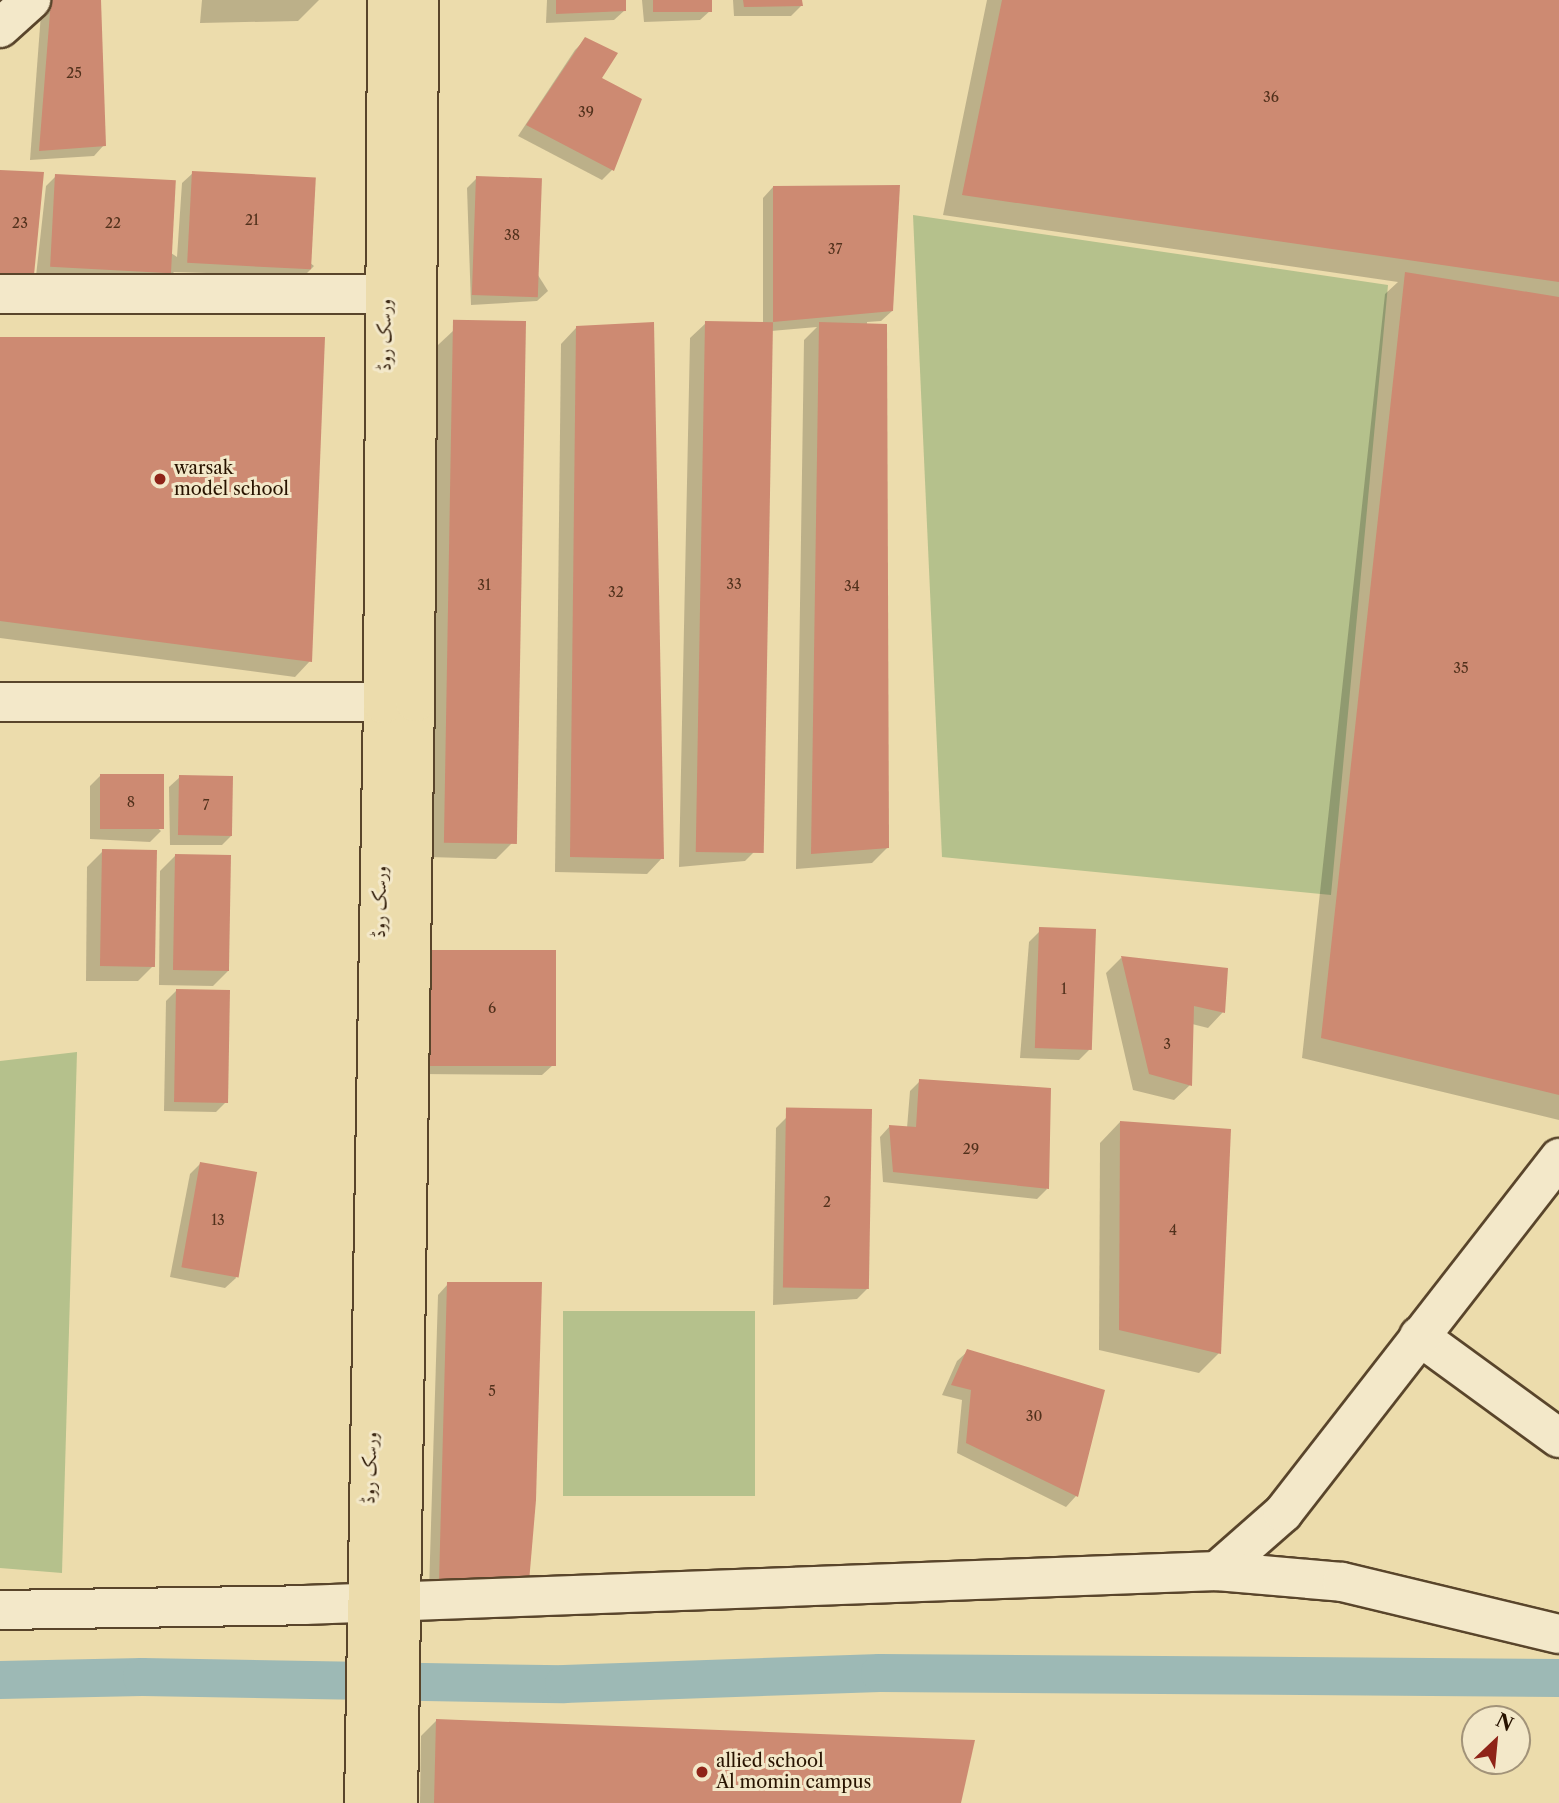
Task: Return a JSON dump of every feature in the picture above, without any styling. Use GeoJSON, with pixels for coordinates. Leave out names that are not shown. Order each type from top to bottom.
{"type":"FeatureCollection","features":[{"type":"Feature","properties":{"kind":"main road","name":"ورسک روڈ"},"geometry":{"type":"LineString","coordinates":[[387,0],[386,294],[399,703]]}},
{"type":"Feature","properties":{"kind":"main road","name":"ورسک روڈ"},"geometry":{"type":"LineString","coordinates":[[363,1803],[381,1716],[382,1618],[370,1467],[392,1121],[399,703],[419,0]]}},
{"type":"Feature","properties":{"kind":"main road","name":"ورسک روڈ"},"geometry":{"type":"LineString","coordinates":[[381,1716],[398,1803]]}},
{"type":"Feature","properties":{"kind":"street"},"geometry":{"type":"LineString","coordinates":[[0,28],[31,0]]}},
{"type":"Feature","properties":{"kind":"street"},"geometry":{"type":"LineString","coordinates":[[0,294],[386,294]]}},
{"type":"Feature","properties":{"kind":"street"},"geometry":{"type":"LineString","coordinates":[[0,702],[399,703]]}},
{"type":"Feature","properties":{"kind":"street"},"geometry":{"type":"LineString","coordinates":[[1217,1571],[1283,1513],[1559,1158]]}},
{"type":"Feature","properties":{"kind":"street"},"geometry":{"type":"LineString","coordinates":[[1419,1336],[1559,1438]]}},
{"type":"Feature","properties":{"kind":"street"},"geometry":{"type":"LineString","coordinates":[[0,1610],[382,1618],[1217,1571],[1342,1582],[1559,1634]]}},
{"type":"Feature","properties":{"kind":"green space"},"geometry":{"type":"Polygon","coordinates":[[[913,215],[1388,285],[1331,895],[942,857],[913,215]]]}},
{"type":"Feature","properties":{"kind":"green space"},"geometry":{"type":"Polygon","coordinates":[[[77,1052],[62,1573],[0,1568],[0,1061],[77,1052]]]}},
{"type":"Feature","properties":{"kind":"green space"},"geometry":{"type":"Polygon","coordinates":[[[563,1311],[755,1311],[755,1496],[563,1496],[563,1311]]]}},
{"type":"Feature","properties":{"kind":"building"},"geometry":{"type":"Polygon","coordinates":[[[51,0],[101,0],[106,146],[39,151],[51,0]]]}},
{"type":"Feature","properties":{"kind":"building"},"geometry":{"type":"Polygon","coordinates":[[[556,0],[626,0],[626,11],[556,14],[556,0]]]}},
{"type":"Feature","properties":{"kind":"building"},"geometry":{"type":"Polygon","coordinates":[[[653,0],[712,0],[712,12],[653,12],[653,0]]]}},
{"type":"Feature","properties":{"kind":"building"},"geometry":{"type":"Polygon","coordinates":[[[743,0],[802,0],[803,6],[744,7],[743,0]]]}},
{"type":"Feature","properties":{"kind":"building"},"geometry":{"type":"Polygon","coordinates":[[[1002,0],[1559,0],[1559,282],[962,195],[1002,0]]]}},
{"type":"Feature","properties":{"kind":"building"},"geometry":{"type":"Polygon","coordinates":[[[585,37],[618,53],[602,78],[642,99],[614,171],[526,125],[585,37]]]}},
{"type":"Feature","properties":{"kind":"building"},"geometry":{"type":"Polygon","coordinates":[[[0,170],[44,172],[34,275],[0,274],[0,170]]]}},
{"type":"Feature","properties":{"kind":"building"},"geometry":{"type":"Polygon","coordinates":[[[192,171],[316,177],[311,269],[187,263],[192,171]]]}},
{"type":"Feature","properties":{"kind":"building"},"geometry":{"type":"Polygon","coordinates":[[[55,174],[176,180],[171,273],[50,267],[55,174]]]}},
{"type":"Feature","properties":{"kind":"building"},"geometry":{"type":"Polygon","coordinates":[[[476,176],[542,178],[538,297],[472,295],[476,176]]]}},
{"type":"Feature","properties":{"kind":"building"},"geometry":{"type":"Polygon","coordinates":[[[900,185],[893,311],[773,322],[773,186],[900,185]]]}},
{"type":"Feature","properties":{"kind":"building"},"geometry":{"type":"Polygon","coordinates":[[[1405,272],[1559,297],[1559,1095],[1321,1038],[1405,272]]]}},
{"type":"Feature","properties":{"kind":"building"},"geometry":{"type":"Polygon","coordinates":[[[453,320],[526,321],[517,844],[444,843],[453,320]]]}},
{"type":"Feature","properties":{"kind":"building"},"geometry":{"type":"Polygon","coordinates":[[[705,321],[773,322],[764,853],[696,852],[705,321]]]}},
{"type":"Feature","properties":{"kind":"building"},"geometry":{"type":"Polygon","coordinates":[[[654,322],[664,859],[570,857],[576,326],[654,322]]]}},
{"type":"Feature","properties":{"kind":"building"},"geometry":{"type":"Polygon","coordinates":[[[819,322],[887,324],[889,848],[811,854],[819,322]]]}},
{"type":"Feature","properties":{"kind":"building","name":"warsak model school"},"geometry":{"type":"Polygon","coordinates":[[[0,337],[325,337],[312,662],[0,621],[0,337]]]}},
{"type":"Feature","properties":{"kind":"building"},"geometry":{"type":"Polygon","coordinates":[[[100,774],[164,774],[164,829],[100,829],[100,774]]]}},
{"type":"Feature","properties":{"kind":"building"},"geometry":{"type":"Polygon","coordinates":[[[179,775],[233,776],[232,836],[178,835],[179,775]]]}},
{"type":"Feature","properties":{"kind":"building"},"geometry":{"type":"Polygon","coordinates":[[[102,849],[157,850],[155,967],[100,966],[102,849]]]}},
{"type":"Feature","properties":{"kind":"building"},"geometry":{"type":"Polygon","coordinates":[[[175,854],[231,855],[229,971],[173,970],[175,854]]]}},
{"type":"Feature","properties":{"kind":"building"},"geometry":{"type":"Polygon","coordinates":[[[1039,927],[1096,929],[1092,1050],[1035,1048],[1039,927]]]}},
{"type":"Feature","properties":{"kind":"building"},"geometry":{"type":"Polygon","coordinates":[[[427,950],[556,950],[556,1066],[427,1066],[427,950]]]}},
{"type":"Feature","properties":{"kind":"building"},"geometry":{"type":"Polygon","coordinates":[[[1121,956],[1228,968],[1225,1013],[1194,1006],[1192,1086],[1149,1074],[1121,956]]]}},
{"type":"Feature","properties":{"kind":"building"},"geometry":{"type":"Polygon","coordinates":[[[176,989],[230,990],[228,1103],[174,1102],[176,989]]]}},
{"type":"Feature","properties":{"kind":"building"},"geometry":{"type":"Polygon","coordinates":[[[919,1079],[1051,1088],[1049,1189],[893,1172],[889,1125],[916,1127],[919,1079]]]}},
{"type":"Feature","properties":{"kind":"building"},"geometry":{"type":"Polygon","coordinates":[[[786,1107],[872,1109],[869,1289],[783,1287],[786,1107]]]}},
{"type":"Feature","properties":{"kind":"building"},"geometry":{"type":"Polygon","coordinates":[[[1120,1121],[1231,1129],[1221,1354],[1119,1330],[1120,1121]]]}},
{"type":"Feature","properties":{"kind":"building"},"geometry":{"type":"Polygon","coordinates":[[[200,1162],[257,1172],[239,1277],[181,1267],[200,1162]]]}},
{"type":"Feature","properties":{"kind":"building"},"geometry":{"type":"Polygon","coordinates":[[[447,1282],[542,1282],[536,1500],[529,1582],[439,1582],[447,1282]]]}},
{"type":"Feature","properties":{"kind":"building"},"geometry":{"type":"Polygon","coordinates":[[[967,1349],[1105,1390],[1078,1497],[966,1443],[971,1390],[951,1385],[967,1349]]]}},
{"type":"Feature","properties":{"kind":"building","name":"allied school Al momin campus"},"geometry":{"type":"Polygon","coordinates":[[[436,1719],[975,1740],[961,1803],[434,1803],[436,1719]]]}},
{"type":"Feature","properties":{"kind":"waterway"},"geometry":{"type":"LineString","coordinates":[[0,1680],[142,1677],[564,1684],[880,1673],[1559,1678]]}},
{"type":"Feature","properties":{"kind":"place","name":"warsak model school"},"geometry":{"type":"Point","coordinates":[160,479]}},
{"type":"Feature","properties":{"kind":"place","name":"allied school Al momin campus"},"geometry":{"type":"Point","coordinates":[702,1772]}}]}
